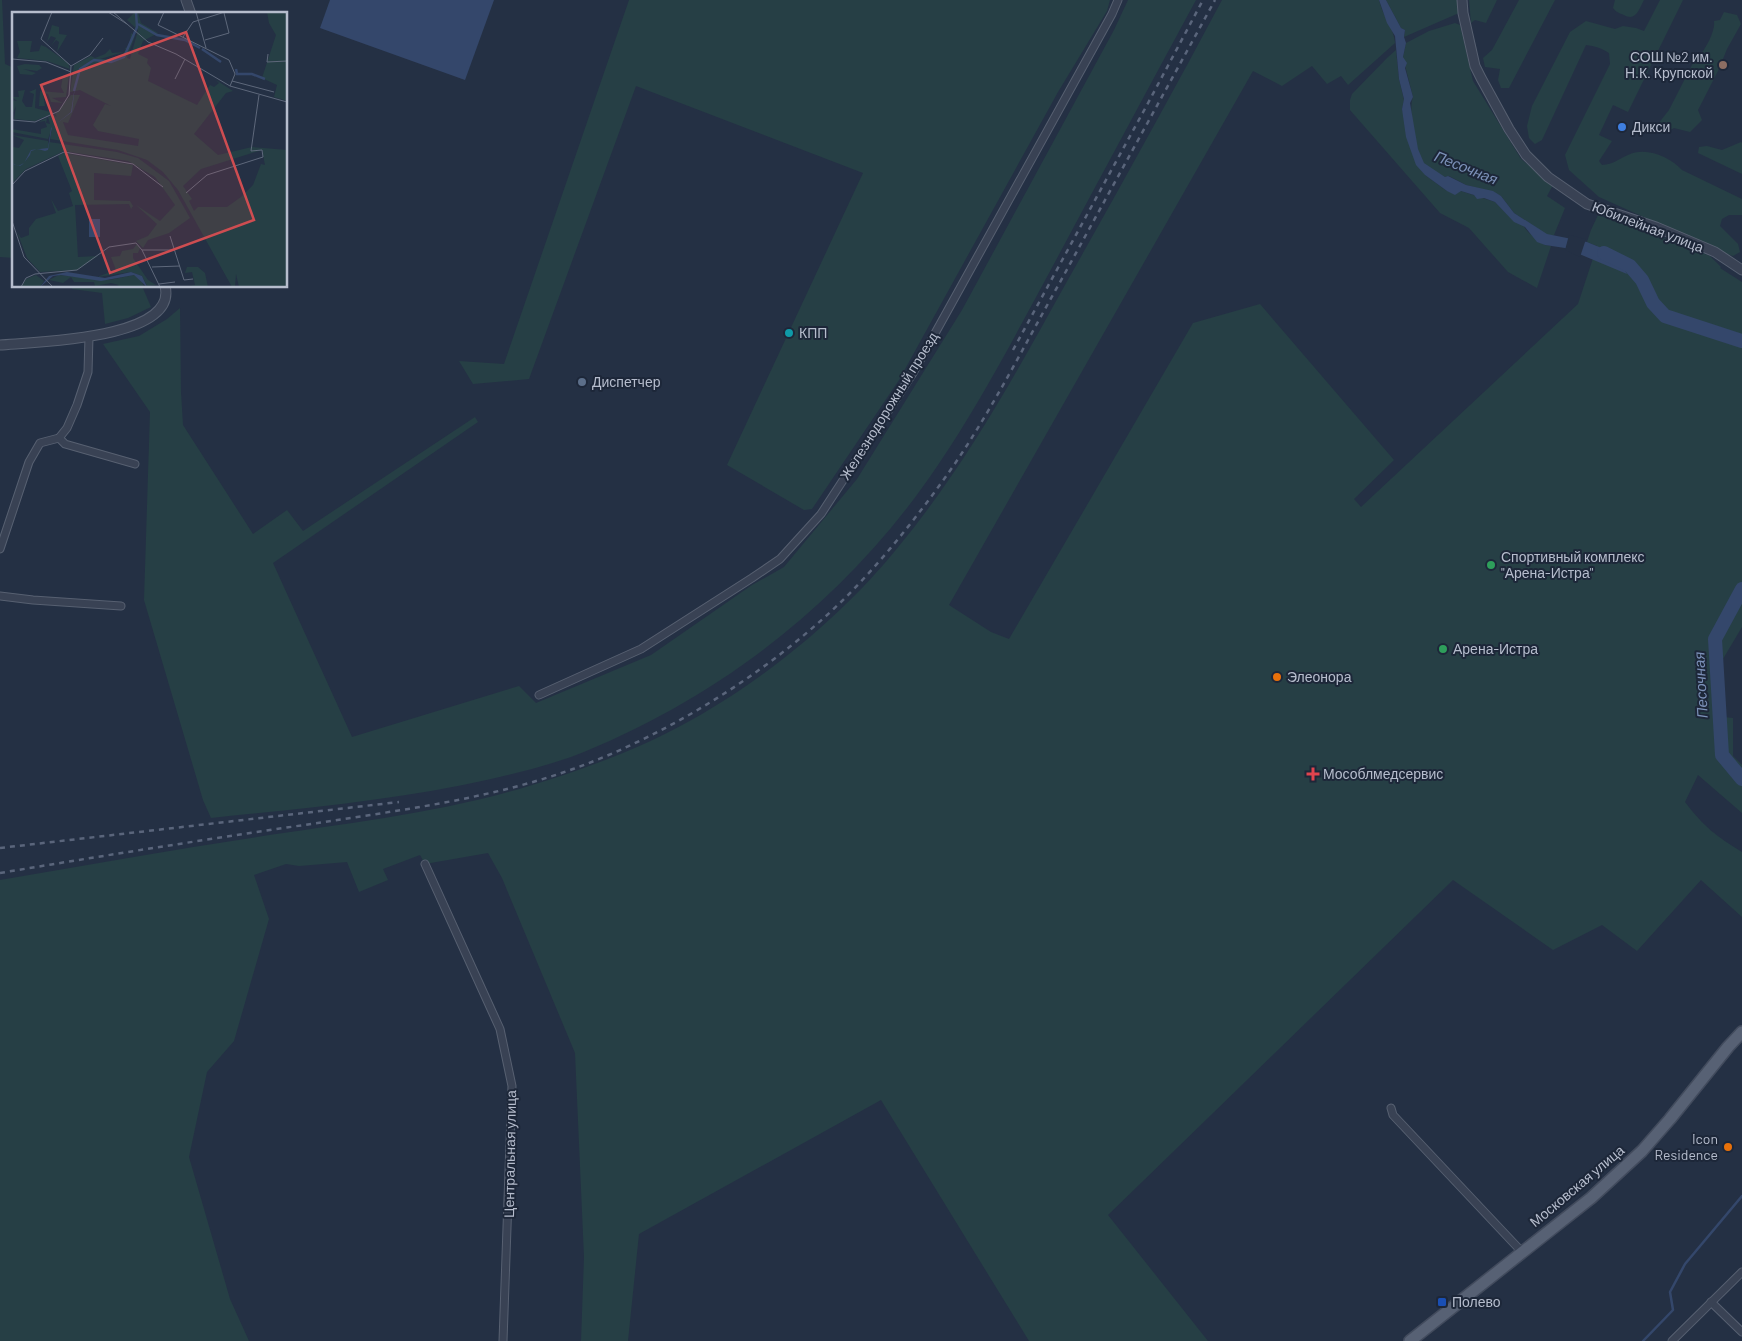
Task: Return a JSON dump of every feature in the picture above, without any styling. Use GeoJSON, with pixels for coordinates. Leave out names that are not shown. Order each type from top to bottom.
{"type":"FeatureCollection","features":[{"type":"Feature","properties":{"kind":"main road","name":"Московская улица"},"geometry":{"type":"LineString","coordinates":[[1410,1341],[1591,1198],[1642,1151],[1742,1032]]}},
{"type":"Feature","properties":{"kind":"street"},"geometry":{"type":"LineString","coordinates":[[186,0],[190,12]]}},
{"type":"Feature","properties":{"kind":"street","name":"Железнодорожный проезд"},"geometry":{"type":"LineString","coordinates":[[539,695],[642,649],[689,619],[780,559],[821,514],[913,373],[1118,0]]}},
{"type":"Feature","properties":{"kind":"street","name":"Юбилейная улица"},"geometry":{"type":"LineString","coordinates":[[1462,0],[1475,66],[1526,155],[1548,177],[1587,204],[1656,227],[1715,252],[1742,270]]}},
{"type":"Feature","properties":{"kind":"street"},"geometry":{"type":"LineString","coordinates":[[0,345],[89,337],[136,326],[150,319],[160,310],[165,302],[166,288]]}},
{"type":"Feature","properties":{"kind":"street"},"geometry":{"type":"LineString","coordinates":[[0,549],[29,462],[40,443],[59,438],[67,428],[77,405],[88,372],[89,337]]}},
{"type":"Feature","properties":{"kind":"street"},"geometry":{"type":"LineString","coordinates":[[59,438],[65,444],[135,464]]}},
{"type":"Feature","properties":{"kind":"street"},"geometry":{"type":"LineString","coordinates":[[0,596],[121,606]]}},
{"type":"Feature","properties":{"kind":"street","name":"Центральная улица"},"geometry":{"type":"LineString","coordinates":[[424,864],[500,1029],[512,1086],[503,1341]]}},
{"type":"Feature","properties":{"kind":"street"},"geometry":{"type":"LineString","coordinates":[[1391,1108],[1394,1115],[1522,1252]]}},
{"type":"Feature","properties":{"kind":"street"},"geometry":{"type":"LineString","coordinates":[[1672,1341],[1742,1272]]}},
{"type":"Feature","properties":{"kind":"street"},"geometry":{"type":"LineString","coordinates":[[1711,1302],[1742,1332]]}},
{"type":"Feature","properties":{"kind":"green space"},"geometry":{"type":"Polygon","coordinates":[[[0,0],[2,0],[5,64],[12,67],[12,258],[0,257],[0,0]]]}},
{"type":"Feature","properties":{"kind":"green space"},"geometry":{"type":"Polygon","coordinates":[[[629,0],[1110,0],[1107,11],[1058,92],[899,380],[812,509],[804,510],[727,465],[863,173],[636,86],[529,379],[473,384],[459,361],[504,364],[629,0]]]}},
{"type":"Feature","properties":{"kind":"green space"},"geometry":{"type":"Polygon","coordinates":[[[1128,0],[1196,0],[985,390],[954,440],[903,513],[864,559],[822,601],[777,639],[729,674],[679,706],[626,733],[571,757],[511,774],[422,793],[352,803],[211,818],[203,800],[144,600],[150,412],[103,344],[139,336],[167,319],[180,308],[183,425],[253,534],[287,510],[303,531],[475,417],[478,422],[273,563],[352,737],[519,686],[536,703],[651,655],[752,585],[784,567],[857,479],[962,310],[1114,30],[1128,0]]]}},
{"type":"Feature","properties":{"kind":"green space"},"geometry":{"type":"Polygon","coordinates":[[[1222,0],[1379,0],[1395,43],[1348,85],[1341,76],[1327,84],[1312,66],[1282,86],[1253,71],[949,605],[991,632],[1009,639],[1193,323],[1260,304],[1394,460],[1354,499],[1361,507],[1578,304],[1597,246],[1587,242],[1598,215],[1626,225],[1628,224],[1710,256],[1720,268],[1742,282],[1742,627],[1723,659],[1714,716],[1733,718],[1733,756],[1742,765],[1742,813],[1698,775],[1685,802],[1711,830],[1742,852],[1742,917],[1701,880],[1637,951],[1602,925],[1553,950],[1453,880],[1108,1215],[1208,1341],[1029,1341],[881,1100],[639,1234],[628,1341],[581,1341],[584,1257],[575,1053],[502,878],[488,853],[425,864],[420,855],[383,869],[388,880],[359,892],[347,862],[299,866],[286,864],[254,875],[269,919],[234,1041],[207,1072],[189,1157],[230,1299],[249,1341],[0,1341],[0,880],[193,847],[394,816],[496,795],[573,772],[639,746],[702,714],[756,679],[808,639],[856,594],[899,546],[946,484],[988,419],[1027,352],[1222,0]]]}},
{"type":"Feature","properties":{"kind":"green space"},"geometry":{"type":"Polygon","coordinates":[[[1386,0],[1458,0],[1459,13],[1404,37],[1405,30],[1401,28],[1386,0]]]}},
{"type":"Feature","properties":{"kind":"green space"},"geometry":{"type":"Polygon","coordinates":[[[1469,0],[1497,0],[1486,23],[1475,20],[1471,23],[1469,0]]]}},
{"type":"Feature","properties":{"kind":"green space"},"geometry":{"type":"Polygon","coordinates":[[[1519,0],[1555,0],[1509,88],[1501,88],[1498,80],[1500,69],[1485,67],[1483,58],[1492,50],[1519,0]]]}},
{"type":"Feature","properties":{"kind":"green space"},"geometry":{"type":"Polygon","coordinates":[[[1615,0],[1644,0],[1637,14],[1628,17],[1613,8],[1615,0]]]}},
{"type":"Feature","properties":{"kind":"green space"},"geometry":{"type":"Polygon","coordinates":[[[1660,0],[1683,0],[1628,112],[1613,105],[1599,135],[1612,141],[1599,161],[1602,165],[1613,163],[1635,153],[1650,152],[1664,157],[1682,170],[1742,199],[1742,215],[1729,215],[1722,219],[1720,226],[1738,244],[1740,252],[1733,256],[1599,197],[1569,170],[1565,155],[1610,64],[1609,53],[1606,51],[1586,45],[1542,140],[1535,144],[1529,138],[1527,126],[1532,106],[1570,32],[1586,21],[1615,29],[1623,26],[1644,31],[1660,0]]]}},
{"type":"Feature","properties":{"kind":"green space"},"geometry":{"type":"Polygon","coordinates":[[[1724,12],[1737,15],[1741,24],[1698,110],[1702,120],[1690,132],[1674,128],[1663,134],[1657,133],[1658,124],[1669,110],[1693,63],[1708,44],[1713,31],[1714,21],[1720,20],[1724,12]]]}},
{"type":"Feature","properties":{"kind":"green space"},"geometry":{"type":"Polygon","coordinates":[[[1455,23],[1460,25],[1473,81],[1521,159],[1553,185],[1547,196],[1565,208],[1554,235],[1547,235],[1514,213],[1501,196],[1466,185],[1449,176],[1445,177],[1426,166],[1421,158],[1415,141],[1411,111],[1413,97],[1403,57],[1406,43],[1429,31],[1455,23]]]}},
{"type":"Feature","properties":{"kind":"green space"},"geometry":{"type":"Polygon","coordinates":[[[1396,50],[1399,79],[1404,100],[1402,109],[1425,175],[1447,191],[1461,191],[1495,202],[1514,221],[1522,224],[1528,232],[1545,245],[1551,246],[1537,288],[1508,272],[1469,228],[1440,213],[1350,110],[1352,94],[1396,50]]]}},
{"type":"Feature","properties":{"kind":"green space"},"geometry":{"type":"Polygon","coordinates":[[[1741,142],[1742,174],[1698,153],[1699,147],[1707,146],[1722,150],[1741,142]]]}},
{"type":"Feature","properties":{"kind":"green space"},"geometry":{"type":"Polygon","coordinates":[[[143,288],[151,307],[128,318],[105,324],[102,293],[72,289],[143,288]]]}},
{"type":"Feature","properties":{"kind":"water"},"geometry":{"type":"Polygon","coordinates":[[[330,0],[494,0],[465,80],[320,28],[330,0]]]}},
{"type":"Feature","properties":{"kind":"water"},"geometry":{"type":"Polygon","coordinates":[[[1379,0],[1386,0],[1401,28],[1405,30],[1404,37],[1406,43],[1403,57],[1407,63],[1405,68],[1413,97],[1410,103],[1418,149],[1424,163],[1445,177],[1448,176],[1466,185],[1493,191],[1501,196],[1514,213],[1547,234],[1587,242],[1617,256],[1627,274],[1565,248],[1537,242],[1525,227],[1514,222],[1495,202],[1484,198],[1477,199],[1474,195],[1461,191],[1455,195],[1425,175],[1416,165],[1406,137],[1402,109],[1404,99],[1399,79],[1395,36],[1387,23],[1379,0]]]}},
{"type":"Feature","properties":{"kind":"pier"},"geometry":{"type":"Polygon","coordinates":[[[1569,235],[1586,239],[1580,257],[1565,250],[1569,235]]]}},
{"type":"Feature","properties":{"kind":"waterway","name":"Песочная"},"geometry":{"type":"LineString","coordinates":[[1604,253],[1630,266],[1642,280],[1653,303],[1665,316],[1742,341]]}},
{"type":"Feature","properties":{"kind":"waterway","name":"Песочная"},"geometry":{"type":"LineString","coordinates":[[1742,589],[1715,639],[1722,755],[1742,779]]}},
{"type":"Feature","properties":{"kind":"waterway"},"geometry":{"type":"LineString","coordinates":[[1643,1341],[1673,1310],[1670,1292],[1685,1264],[1742,1196]]}},
{"type":"Feature","properties":{"kind":"railway"},"geometry":{"type":"LineString","coordinates":[[1013,350],[1203,0]]}},
{"type":"Feature","properties":{"kind":"railway"},"geometry":{"type":"LineString","coordinates":[[0,873],[406,809],[507,789],[573,769],[648,737],[722,695],[757,671],[822,620],[851,592],[908,527],[956,462],[1002,387],[1215,0]]}},
{"type":"Feature","properties":{"kind":"railway"},"geometry":{"type":"LineString","coordinates":[[0,848],[399,802]]}},
{"type":"Feature","properties":{"kind":"place","name":"СОШ №2 им. Н.К. Крупской"},"geometry":{"type":"Point","coordinates":[1723,65]}},
{"type":"Feature","properties":{"kind":"place","name":"Дикси"},"geometry":{"type":"Point","coordinates":[1622,127]}},
{"type":"Feature","properties":{"kind":"place","name":"КПП"},"geometry":{"type":"Point","coordinates":[789,333]}},
{"type":"Feature","properties":{"kind":"place","name":"Диспетчер"},"geometry":{"type":"Point","coordinates":[582,382]}},
{"type":"Feature","properties":{"kind":"place","name":"Спортивный комплекс \"Арена-Истра\""},"geometry":{"type":"Point","coordinates":[1491,565]}},
{"type":"Feature","properties":{"kind":"place","name":"Арена-Истра"},"geometry":{"type":"Point","coordinates":[1443,649]}},
{"type":"Feature","properties":{"kind":"place","name":"Элеонора"},"geometry":{"type":"Point","coordinates":[1277,677]}},
{"type":"Feature","properties":{"kind":"place","name":"Мособлмедсервис"},"geometry":{"type":"Point","coordinates":[1313,774]}},
{"type":"Feature","properties":{"kind":"place","name":"Icon Residence"},"geometry":{"type":"Point","coordinates":[1728,1147]}},
{"type":"Feature","properties":{"kind":"place","name":"Полево"},"geometry":{"type":"Point","coordinates":[1442,1302]}}]}
